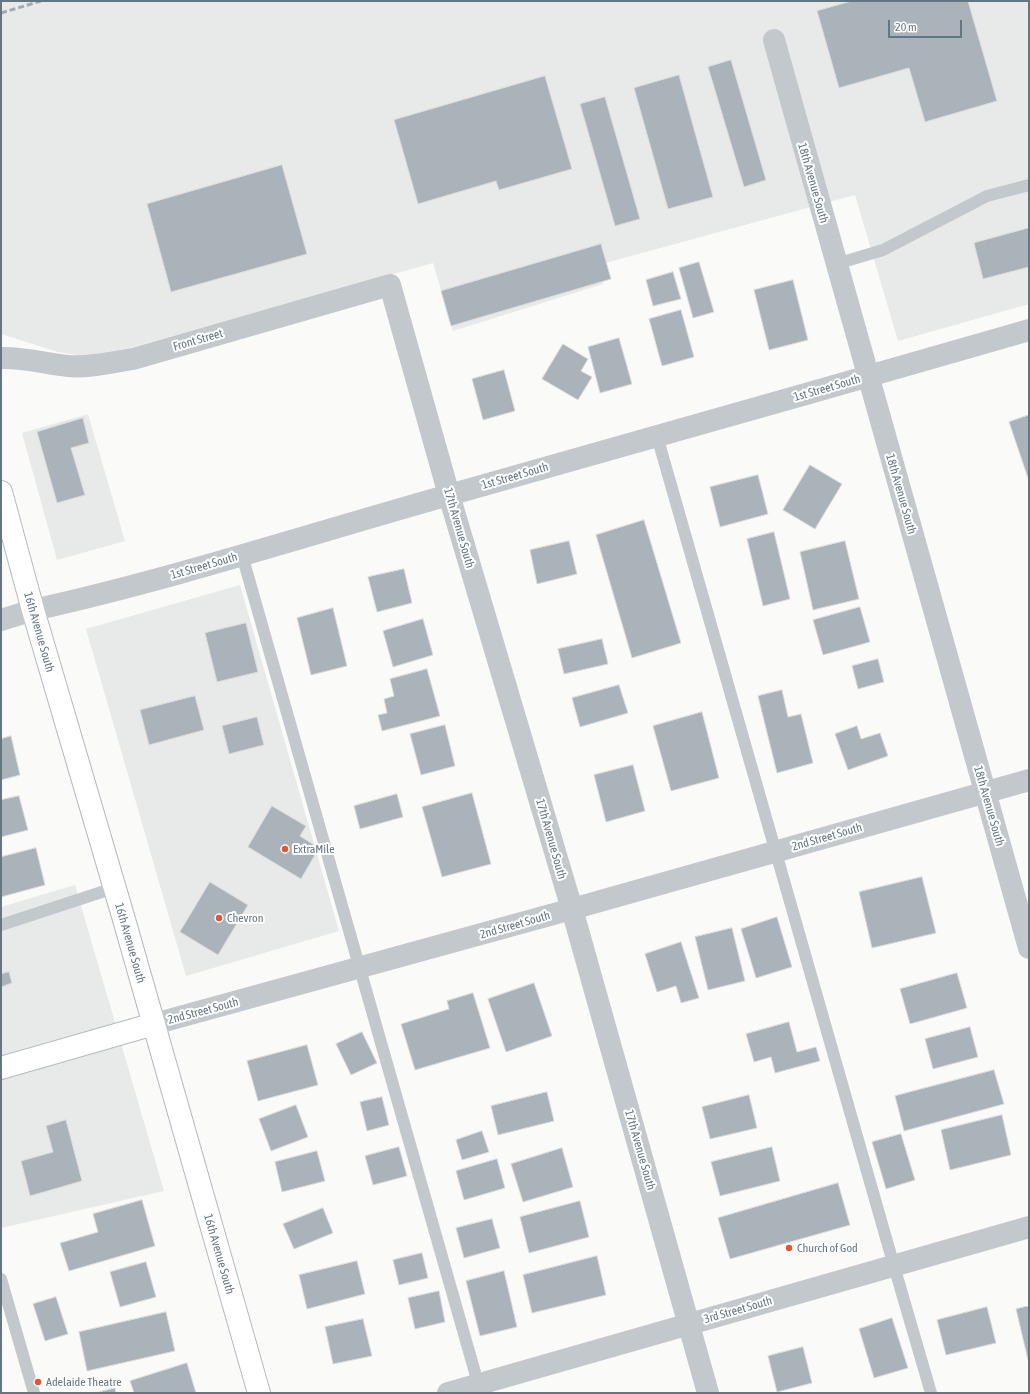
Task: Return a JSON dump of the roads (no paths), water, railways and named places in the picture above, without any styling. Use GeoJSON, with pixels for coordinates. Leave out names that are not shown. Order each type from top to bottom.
{"type":"FeatureCollection","features":[{"type":"Feature","properties":{"kind":"main road","name":"16th Avenue South"},"geometry":{"type":"LineString","coordinates":[[1,492],[33,610],[154,1024],[259,1393]]}},
{"type":"Feature","properties":{"kind":"main road","name":"2nd Street South"},"geometry":{"type":"LineString","coordinates":[[1,1068],[154,1024]]}},
{"type":"Feature","properties":{"kind":"street","name":"18th Avenue South"},"geometry":{"type":"LineString","coordinates":[[774,40],[1029,948]]}},
{"type":"Feature","properties":{"kind":"street","name":"Front Street"},"geometry":{"type":"LineString","coordinates":[[1,358],[15,357],[70,366],[100,364],[133,359],[390,285]]}},
{"type":"Feature","properties":{"kind":"street","name":"17th Avenue South"},"geometry":{"type":"LineString","coordinates":[[390,285],[449,495],[572,909],[708,1393]]}},
{"type":"Feature","properties":{"kind":"street","name":"1st Street South"},"geometry":{"type":"LineString","coordinates":[[1,620],[33,610],[100,596],[1029,330]]}},
{"type":"Feature","properties":{"kind":"street","name":"2nd Street South"},"geometry":{"type":"LineString","coordinates":[[154,1024],[572,909],[1029,780]]}},
{"type":"Feature","properties":{"kind":"street","name":"3rd Street South"},"geometry":{"type":"LineString","coordinates":[[448,1393],[479,1389],[689,1324],[1029,1227]]}},
{"type":"Feature","properties":{"kind":"lane"},"geometry":{"type":"LineString","coordinates":[[836,264],[883,250],[987,196],[1029,185]]}},
{"type":"Feature","properties":{"kind":"lane"},"geometry":{"type":"LineString","coordinates":[[658,436],[931,1393]]}},
{"type":"Feature","properties":{"kind":"lane"},"geometry":{"type":"LineString","coordinates":[[242,555],[479,1389]]}},
{"type":"Feature","properties":{"kind":"lane"},"geometry":{"type":"LineString","coordinates":[[1,925],[114,888]]}},
{"type":"Feature","properties":{"kind":"lane"},"geometry":{"type":"LineString","coordinates":[[1,1279],[34,1393]]}},
{"type":"Feature","properties":{"kind":"railway"},"geometry":{"type":"LineString","coordinates":[[1,13],[41,1]]}},
{"type":"Feature","properties":{"kind":"place","name":"ExtraMile"},"geometry":{"type":"Point","coordinates":[285,849]}},
{"type":"Feature","properties":{"kind":"place","name":"Chevron"},"geometry":{"type":"Point","coordinates":[219,918]}},
{"type":"Feature","properties":{"kind":"place","name":"Church of God"},"geometry":{"type":"Point","coordinates":[789,1248]}},
{"type":"Feature","properties":{"kind":"place","name":"Adelaide Theatre"},"geometry":{"type":"Point","coordinates":[38,1382]}}]}
